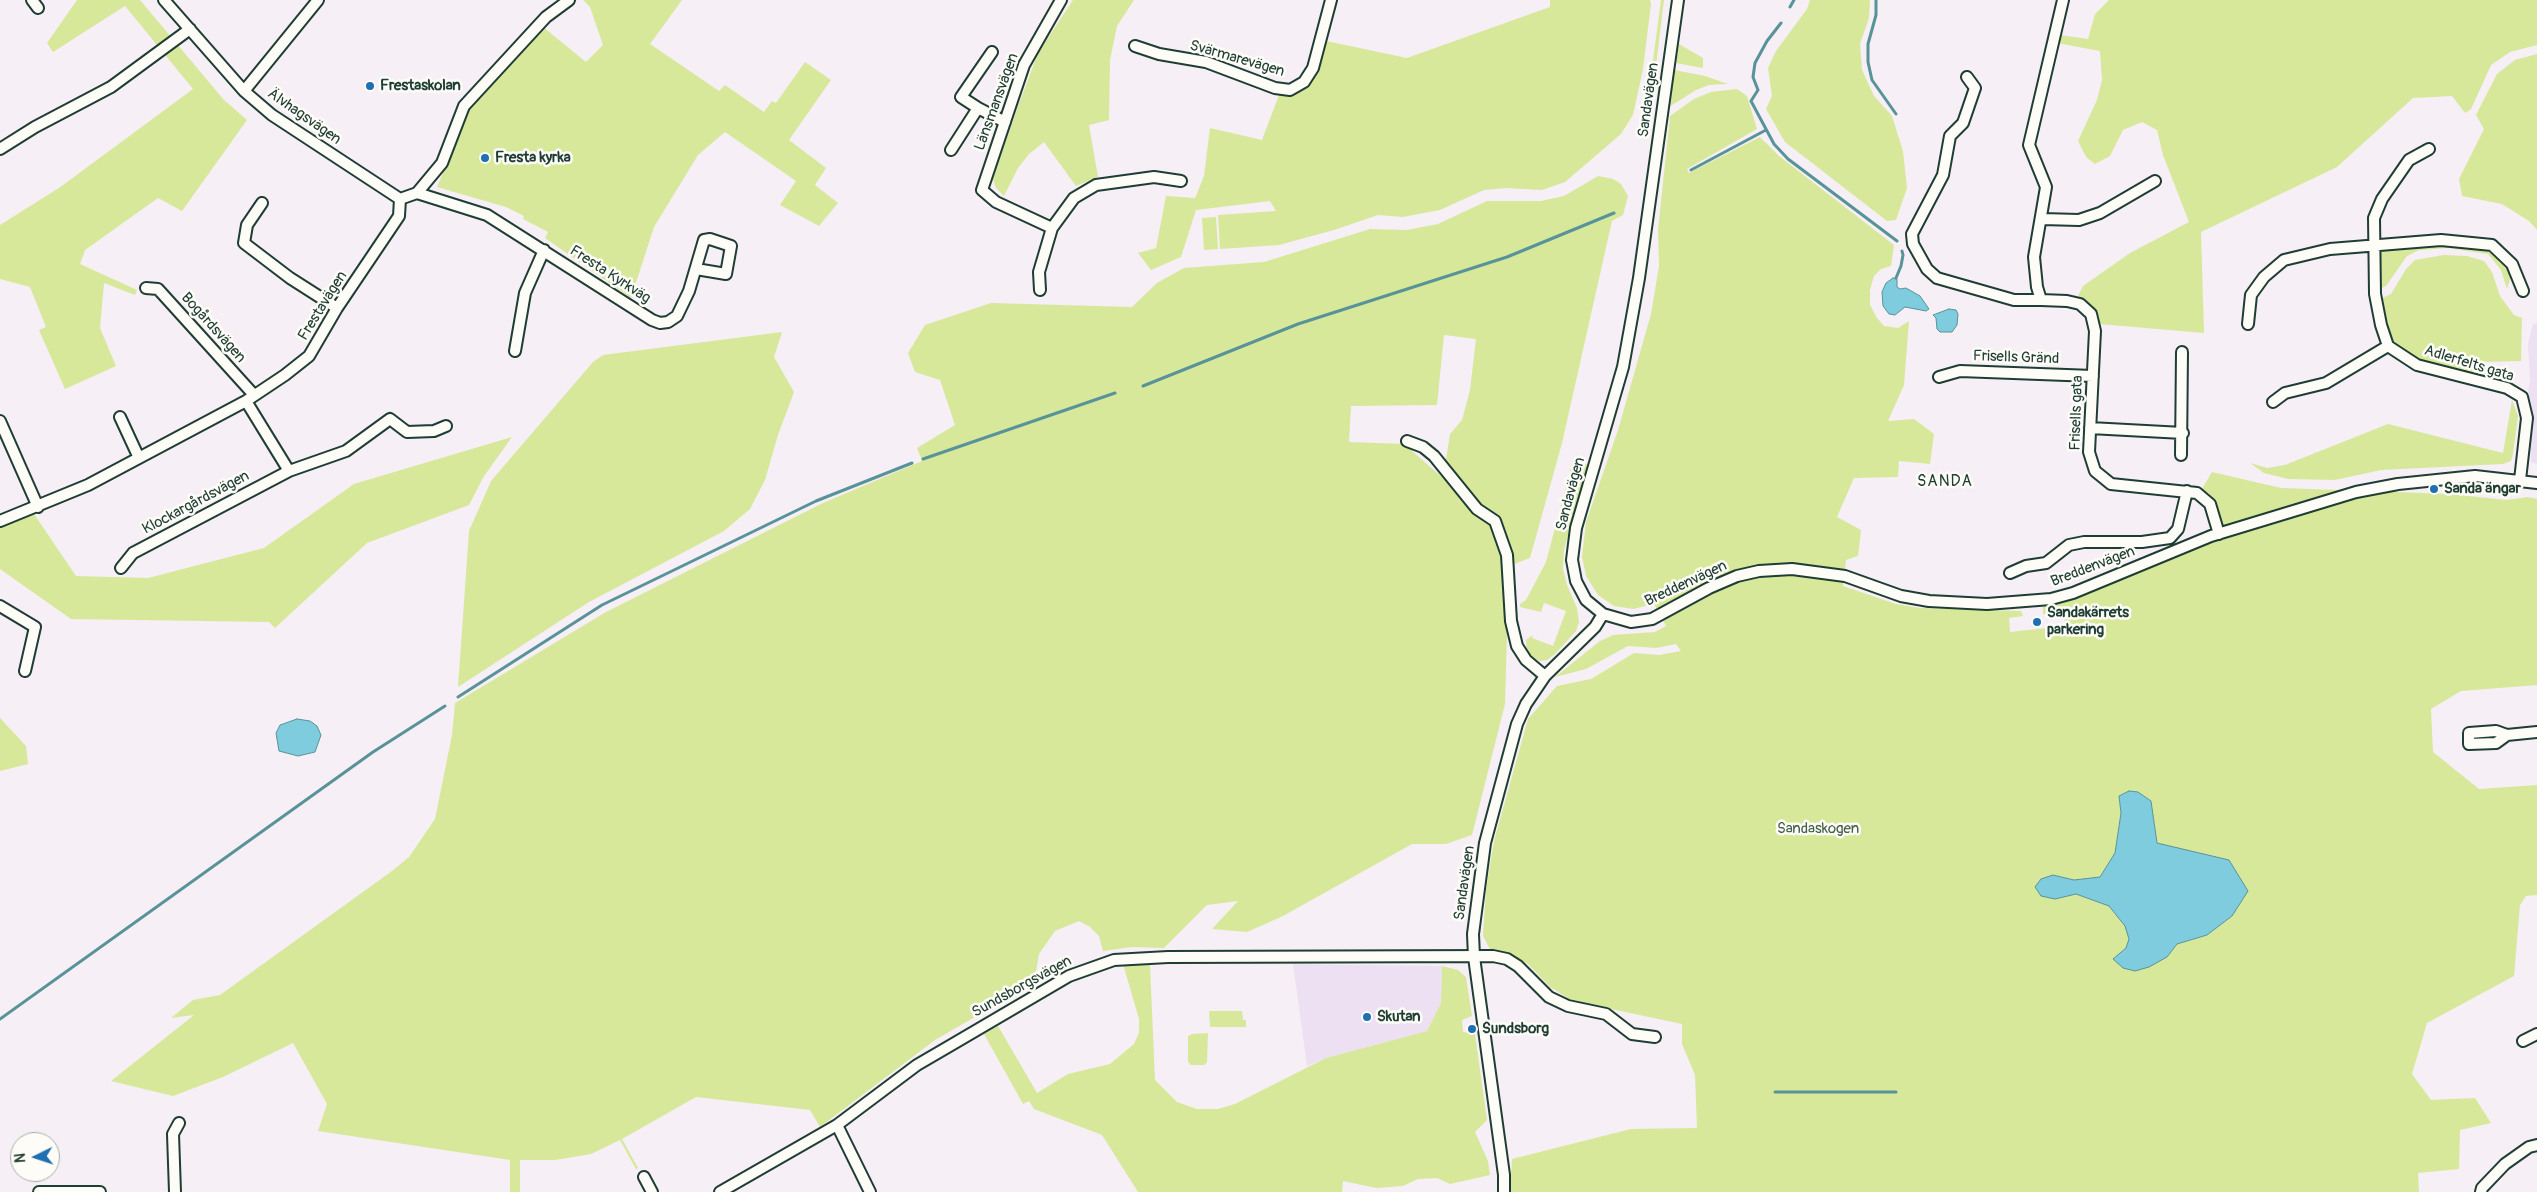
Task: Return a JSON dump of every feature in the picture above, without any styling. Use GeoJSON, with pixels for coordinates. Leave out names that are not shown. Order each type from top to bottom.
{"type":"FeatureCollection","features":[{"type":"Feature","properties":{"kind":"street","name":"Älvhagsvägen"},"geometry":{"type":"LineString","coordinates":[[164,0],[244,91],[272,115],[400,198]]}},
{"type":"Feature","properties":{"kind":"street"},"geometry":{"type":"LineString","coordinates":[[244,91],[318,0]]}},
{"type":"Feature","properties":{"kind":"street"},"geometry":{"type":"LineString","coordinates":[[400,198],[417,192],[442,163],[464,106],[546,17],[569,0]]}},
{"type":"Feature","properties":{"kind":"street","name":"Länsmansvägen"},"geometry":{"type":"LineString","coordinates":[[1052,228],[996,202],[982,190],[1024,64],[1060,0]]}},
{"type":"Feature","properties":{"kind":"street","name":"Svärmarevägen"},"geometry":{"type":"LineString","coordinates":[[1134,46],[1159,54],[1206,62],[1275,88],[1290,90],[1304,82],[1313,68],[1331,0]]}},
{"type":"Feature","properties":{"kind":"street","name":"Sandavägen"},"geometry":{"type":"LineString","coordinates":[[1504,1192],[1504,1175],[1474,957],[1478,883],[1487,836],[1518,724],[1526,704],[1545,676],[1595,627],[1603,614],[1586,600],[1576,581],[1572,560],[1576,528],[1627,347],[1639,278],[1678,0]]}},
{"type":"Feature","properties":{"kind":"street"},"geometry":{"type":"LineString","coordinates":[[2041,300],[2037,287],[2034,257],[2046,187],[2030,145],[2063,0]]}},
{"type":"Feature","properties":{"kind":"street"},"geometry":{"type":"LineString","coordinates":[[0,149],[35,127],[111,87],[190,29]]}},
{"type":"Feature","properties":{"kind":"street"},"geometry":{"type":"LineString","coordinates":[[992,52],[961,97],[1005,122]]}},
{"type":"Feature","properties":{"kind":"street","name":"Frisells gata"},"geometry":{"type":"LineString","coordinates":[[1967,77],[1975,88],[1963,123],[1950,136],[1943,175],[1912,234],[1913,244],[1927,269],[1937,278],[2014,300],[2067,301],[2080,304],[2090,314],[2095,331],[2090,462],[2101,478],[2111,484],[2197,493],[2210,504],[2219,534]]}},
{"type":"Feature","properties":{"kind":"street"},"geometry":{"type":"LineString","coordinates":[[951,150],[978,108]]}},
{"type":"Feature","properties":{"kind":"street"},"geometry":{"type":"LineString","coordinates":[[2273,402],[2285,393],[2326,383],[2388,346],[2375,294],[2374,218],[2382,199],[2409,160],[2429,149]]}},
{"type":"Feature","properties":{"kind":"street"},"geometry":{"type":"LineString","coordinates":[[1040,290],[1040,272],[1052,228],[1074,198],[1096,184],[1154,177],[1181,182]]}},
{"type":"Feature","properties":{"kind":"street"},"geometry":{"type":"LineString","coordinates":[[2042,219],[2079,220],[2100,213],[2155,180]]}},
{"type":"Feature","properties":{"kind":"street","name":"Fresta Kyrkväg"},"geometry":{"type":"LineString","coordinates":[[417,192],[487,215],[652,320],[660,323],[668,322],[677,316],[696,269]]}},
{"type":"Feature","properties":{"kind":"street","name":"Frestavägen"},"geometry":{"type":"LineString","coordinates":[[0,521],[88,485],[139,458],[250,398],[285,375],[309,356],[337,308],[399,216],[400,198]]}},
{"type":"Feature","properties":{"kind":"street"},"geometry":{"type":"LineString","coordinates":[[262,203],[247,225],[244,243],[290,278],[337,308]]}},
{"type":"Feature","properties":{"kind":"street"},"geometry":{"type":"LineString","coordinates":[[2248,324],[2251,295],[2264,277],[2284,260],[2330,248],[2441,240],[2492,245],[2512,264],[2523,291]]}},
{"type":"Feature","properties":{"kind":"street"},"geometry":{"type":"LineString","coordinates":[[515,351],[526,293],[544,250]]}},
{"type":"Feature","properties":{"kind":"street","name":"Bogårdsvägen"},"geometry":{"type":"LineString","coordinates":[[146,288],[158,289],[250,398]]}},
{"type":"Feature","properties":{"kind":"street","name":"Adlerfelts gata"},"geometry":{"type":"LineString","coordinates":[[2388,346],[2417,365],[2507,388],[2522,397],[2527,418],[2520,480]]}},
{"type":"Feature","properties":{"kind":"street"},"geometry":{"type":"LineString","coordinates":[[2182,352],[2182,456]]}},
{"type":"Feature","properties":{"kind":"street","name":"Frisells Gränd"},"geometry":{"type":"LineString","coordinates":[[1939,377],[1960,371],[2093,376]]}},
{"type":"Feature","properties":{"kind":"street"},"geometry":{"type":"LineString","coordinates":[[250,398],[289,471]]}},
{"type":"Feature","properties":{"kind":"street"},"geometry":{"type":"LineString","coordinates":[[120,417],[139,458]]}},
{"type":"Feature","properties":{"kind":"street","name":"Klockargårdsvägen"},"geometry":{"type":"LineString","coordinates":[[121,568],[133,553],[289,471],[346,451],[390,419],[406,432],[434,431],[446,426]]}},
{"type":"Feature","properties":{"kind":"street"},"geometry":{"type":"LineString","coordinates":[[0,421],[38,506]]}},
{"type":"Feature","properties":{"kind":"street"},"geometry":{"type":"LineString","coordinates":[[2090,428],[2183,432]]}},
{"type":"Feature","properties":{"kind":"street"},"geometry":{"type":"LineString","coordinates":[[1407,440],[1423,447],[1434,456],[1477,509],[1495,521],[1507,555],[1511,621],[1517,646],[1526,660],[1545,676]]}},
{"type":"Feature","properties":{"kind":"street","name":"Breddenvägen"},"geometry":{"type":"LineString","coordinates":[[1603,614],[1631,622],[1652,619],[1709,588],[1738,576],[1759,571],[1792,568],[1845,576],[1901,596],[1929,601],[1987,604],[2028,602],[2073,593],[2219,534],[2356,492],[2398,484],[2475,476],[2537,483]]}},
{"type":"Feature","properties":{"kind":"street"},"geometry":{"type":"LineString","coordinates":[[2010,573],[2026,566],[2046,563],[2069,545],[2084,542],[2142,542],[2170,538],[2178,529],[2187,491]]}},
{"type":"Feature","properties":{"kind":"street"},"geometry":{"type":"LineString","coordinates":[[0,606],[35,627],[25,671]]}},
{"type":"Feature","properties":{"kind":"street"},"geometry":{"type":"LineString","coordinates":[[2507,736],[2537,732]]}},
{"type":"Feature","properties":{"kind":"street","name":"Sundsborgsvägen"},"geometry":{"type":"LineString","coordinates":[[720,1192],[837,1125],[917,1065],[1069,976],[1114,960],[1168,957],[1474,957]]}},
{"type":"Feature","properties":{"kind":"street"},"geometry":{"type":"LineString","coordinates":[[1474,957],[1507,959],[1526,972],[1549,997],[1568,1006],[1606,1014],[1632,1034],[1655,1037]]}},
{"type":"Feature","properties":{"kind":"street"},"geometry":{"type":"LineString","coordinates":[[2523,1041],[2537,1034]]}},
{"type":"Feature","properties":{"kind":"street"},"geometry":{"type":"LineString","coordinates":[[176,1192],[173,1134],[179,1123]]}},
{"type":"Feature","properties":{"kind":"street"},"geometry":{"type":"LineString","coordinates":[[837,1125],[870,1192]]}},
{"type":"Feature","properties":{"kind":"street"},"geometry":{"type":"LineString","coordinates":[[2482,1192],[2482,1188],[2505,1164],[2529,1147],[2537,1144]]}},
{"type":"Feature","properties":{"kind":"street"},"geometry":{"type":"LineString","coordinates":[[644,1177],[652,1192]]}},
{"type":"Feature","properties":{"kind":"street"},"geometry":{"type":"LineString","coordinates":[[39,1192],[100,1192]]}},
{"type":"Feature","properties":{"kind":"shaded area"},"geometry":{"type":"Polygon","coordinates":[[[2537,323],[2537,464],[2531,462],[2527,398],[2530,380],[2528,344],[2533,324],[2537,323]]]}},
{"type":"Feature","properties":{"kind":"shaded area","name":"Skutan"},"geometry":{"type":"Polygon","coordinates":[[[1293,964],[1442,966],[1441,1003],[1427,1031],[1326,1058],[1307,1066],[1293,964]]]}},
{"type":"Feature","properties":{"kind":"green space"},"geometry":{"type":"Polygon","coordinates":[[[77,0],[140,0],[224,100],[247,120],[182,211],[158,198],[85,250],[80,264],[137,290],[135,295],[104,283],[100,328],[116,366],[65,389],[39,330],[46,327],[30,287],[0,279],[0,225],[59,188],[193,89],[125,6],[53,52],[47,43],[77,0]]]}},
{"type":"Feature","properties":{"kind":"green space"},"geometry":{"type":"Polygon","coordinates":[[[583,0],[682,0],[650,44],[719,91],[725,85],[764,112],[772,101],[776,103],[805,62],[831,80],[789,140],[826,168],[815,185],[838,203],[819,226],[780,205],[796,181],[725,132],[698,155],[654,227],[631,298],[545,238],[548,232],[523,219],[524,216],[506,207],[437,187],[470,108],[543,27],[586,62],[603,45],[590,7],[583,0]]]}},
{"type":"Feature","properties":{"kind":"green space"},"geometry":{"type":"Polygon","coordinates":[[[1073,0],[1134,0],[1117,26],[1110,60],[1109,120],[1089,125],[1098,177],[1076,186],[1044,142],[1029,154],[1018,168],[1004,196],[996,188],[993,179],[1016,112],[1038,53],[1073,0]]]}},
{"type":"Feature","properties":{"kind":"green space"},"geometry":{"type":"Polygon","coordinates":[[[1550,0],[1650,0],[1651,4],[1643,69],[1633,115],[1621,134],[1565,182],[1542,190],[1506,188],[1484,190],[1440,210],[1403,217],[1378,215],[1334,230],[1279,245],[1220,249],[1218,215],[1276,211],[1270,201],[1196,210],[1181,257],[1151,270],[1138,253],[1156,248],[1166,196],[1195,198],[1204,176],[1210,128],[1262,140],[1279,95],[1292,96],[1308,85],[1317,69],[1326,41],[1407,58],[1550,7],[1550,0]]]}},
{"type":"Feature","properties":{"kind":"green space"},"geometry":{"type":"Polygon","coordinates":[[[1661,0],[1664,0],[1650,115],[1645,121],[1661,0]]]}},
{"type":"Feature","properties":{"kind":"green space"},"geometry":{"type":"Polygon","coordinates":[[[1810,0],[1870,0],[1869,18],[1860,44],[1862,70],[1874,96],[1892,116],[1903,151],[1907,188],[1896,220],[1887,221],[1785,142],[1766,109],[1772,96],[1768,68],[1776,51],[1807,9],[1810,0]]]}},
{"type":"Feature","properties":{"kind":"green space"},"geometry":{"type":"Polygon","coordinates":[[[2109,0],[2537,0],[2537,45],[2510,52],[2491,65],[2471,109],[2465,113],[2452,96],[2413,98],[2337,167],[2201,232],[2204,333],[2099,324],[2092,307],[2078,296],[2083,286],[2130,253],[2189,222],[2163,155],[2157,130],[2142,122],[2123,130],[2110,156],[2095,164],[2086,157],[2078,141],[2097,100],[2102,80],[2100,51],[2057,43],[2060,35],[2088,39],[2095,14],[2109,0]]]}},
{"type":"Feature","properties":{"kind":"green space"},"geometry":{"type":"Polygon","coordinates":[[[1679,44],[1703,58],[1703,68],[1676,63],[1679,44]]]}},
{"type":"Feature","properties":{"kind":"green space"},"geometry":{"type":"Polygon","coordinates":[[[2537,54],[2537,230],[2529,221],[2502,204],[2462,196],[2459,179],[2484,129],[2476,115],[2497,74],[2515,60],[2537,54]]]}},
{"type":"Feature","properties":{"kind":"green space"},"geometry":{"type":"Polygon","coordinates":[[[1674,70],[1705,76],[1728,84],[1709,85],[1696,90],[1669,107],[1674,70]]]}},
{"type":"Feature","properties":{"kind":"green space","name":"Sandaskogen"},"geometry":{"type":"Polygon","coordinates":[[[1737,89],[1747,96],[1757,129],[1687,169],[1689,173],[1760,137],[1779,156],[1894,245],[1891,266],[1881,269],[1874,276],[1870,290],[1870,305],[1884,326],[1898,328],[1909,321],[1904,385],[1888,421],[1914,419],[1934,434],[1930,464],[1899,461],[1898,477],[1854,478],[1837,517],[1861,530],[1858,556],[1846,560],[1843,586],[1896,604],[1920,608],[2021,611],[2023,616],[2009,618],[2010,632],[2065,626],[2064,612],[2043,614],[2043,607],[2071,598],[2227,536],[2211,495],[2202,489],[2212,472],[2281,488],[2450,494],[2506,500],[2528,497],[2537,499],[2537,685],[2461,691],[2431,709],[2433,752],[2479,789],[2537,785],[2537,895],[2526,896],[2520,905],[2514,976],[2427,1023],[2412,1074],[2431,1100],[2475,1098],[2491,1123],[2460,1130],[2459,1169],[2418,1173],[2419,1192],[1510,1192],[1512,1159],[1631,1129],[1697,1128],[1695,1075],[1682,1044],[1682,1024],[1573,1001],[1550,987],[1528,964],[1490,949],[1483,936],[1486,890],[1494,841],[1528,719],[1557,686],[1591,679],[1634,653],[1659,655],[1681,651],[1676,644],[1656,648],[1628,646],[1586,669],[1555,677],[1600,641],[1613,635],[1655,632],[1666,626],[1654,604],[1633,609],[1614,606],[1598,595],[1586,576],[1582,557],[1586,522],[1618,430],[1651,314],[1659,266],[1658,230],[1670,116],[1694,99],[1711,92],[1737,89]],[[2129,791],[2119,797],[2121,813],[2115,853],[2100,877],[2074,880],[2053,875],[2041,896],[2055,899],[2076,894],[2109,906],[2125,926],[2129,939],[2126,948],[2114,959],[2167,957],[2177,944],[2207,935],[2232,916],[2180,851],[2157,843],[2151,801],[2138,792],[2129,791]]]}},
{"type":"Feature","properties":{"kind":"green space"},"geometry":{"type":"Polygon","coordinates":[[[1598,176],[1613,179],[1621,184],[1628,196],[1623,215],[1612,221],[1562,443],[1530,558],[1514,564],[1501,526],[1508,599],[1505,704],[1472,835],[1446,844],[1412,844],[1283,916],[1247,932],[1212,929],[1238,901],[1207,905],[1164,948],[1132,947],[1103,951],[1099,936],[1090,927],[1079,921],[1055,931],[1039,954],[1034,983],[935,1040],[820,1127],[810,1110],[696,1097],[622,1139],[638,1168],[636,1169],[620,1140],[591,1154],[555,1160],[520,1160],[520,1192],[510,1192],[510,1160],[318,1131],[327,1104],[293,1043],[223,1077],[173,1096],[111,1081],[194,1015],[171,1018],[193,1000],[220,995],[409,857],[435,819],[452,735],[455,703],[606,612],[823,503],[922,461],[917,448],[955,425],[940,380],[915,372],[908,353],[925,325],[991,303],[1132,307],[1157,283],[1184,268],[1264,262],[1370,229],[1407,230],[1438,224],[1487,201],[1541,201],[1564,196],[1598,176]],[[1444,335],[1437,405],[1351,406],[1349,442],[1404,444],[1443,478],[1450,434],[1462,420],[1470,390],[1476,339],[1444,335]]]}},
{"type":"Feature","properties":{"kind":"green space"},"geometry":{"type":"Polygon","coordinates":[[[1216,217],[1218,249],[1204,250],[1202,218],[1216,217]]]}},
{"type":"Feature","properties":{"kind":"green space"},"geometry":{"type":"Polygon","coordinates":[[[2449,244],[2488,250],[2498,255],[2507,264],[2512,273],[2507,289],[2501,270],[2488,254],[2448,248],[2419,250],[2407,256],[2386,286],[2377,290],[2377,252],[2380,248],[2449,244]]]}},
{"type":"Feature","properties":{"kind":"green space"},"geometry":{"type":"Polygon","coordinates":[[[2444,255],[2467,256],[2484,261],[2492,272],[2500,296],[2514,315],[2522,318],[2521,361],[2482,362],[2479,376],[2417,361],[2391,343],[2380,299],[2391,294],[2406,269],[2415,260],[2444,255]]]}},
{"type":"Feature","properties":{"kind":"green space"},"geometry":{"type":"Polygon","coordinates":[[[782,332],[774,357],[794,392],[778,435],[765,480],[750,509],[724,531],[589,602],[458,687],[469,531],[491,481],[593,362],[603,355],[782,332]]]}},
{"type":"Feature","properties":{"kind":"green space"},"geometry":{"type":"Polygon","coordinates":[[[2512,400],[2518,416],[2513,454],[2511,461],[2503,464],[2381,470],[2335,480],[2288,479],[2264,473],[2250,463],[2267,468],[2285,465],[2388,424],[2503,453],[2512,400]]]}},
{"type":"Feature","properties":{"kind":"green space"},"geometry":{"type":"Polygon","coordinates":[[[512,437],[484,476],[469,505],[367,543],[275,628],[269,622],[71,619],[0,569],[0,524],[32,511],[76,576],[148,578],[264,548],[354,484],[512,437]]]}},
{"type":"Feature","properties":{"kind":"green space"},"geometry":{"type":"Polygon","coordinates":[[[1573,460],[1588,465],[1564,550],[1563,569],[1567,585],[1577,608],[1579,622],[1576,631],[1555,654],[1547,660],[1540,661],[1533,658],[1527,652],[1526,640],[1533,635],[1532,638],[1553,646],[1566,611],[1544,603],[1541,612],[1520,607],[1520,604],[1526,600],[1546,562],[1573,460]]]}},
{"type":"Feature","properties":{"kind":"green space"},"geometry":{"type":"Polygon","coordinates":[[[0,718],[26,746],[28,764],[0,771],[0,718]]]}},
{"type":"Feature","properties":{"kind":"green space"},"geometry":{"type":"Polygon","coordinates":[[[1123,964],[1150,965],[1155,1080],[1177,1102],[1197,1109],[1218,1109],[1235,1104],[1326,1058],[1427,1031],[1441,1003],[1442,966],[1458,970],[1466,977],[1472,1016],[1462,1020],[1463,1032],[1475,1034],[1487,1120],[1475,1132],[1488,1161],[1490,1175],[1450,1184],[1437,1178],[1418,1179],[1403,1186],[1376,1188],[1343,1181],[1342,1192],[1138,1192],[1102,1135],[1034,1109],[1029,1101],[1023,1104],[984,1034],[998,1026],[1037,1093],[1068,1074],[1110,1064],[1134,1044],[1139,1033],[1139,1019],[1123,964]]]}},
{"type":"Feature","properties":{"kind":"green space"},"geometry":{"type":"Polygon","coordinates":[[[1209,1011],[1242,1011],[1243,1020],[1246,1020],[1246,1027],[1210,1027],[1209,1011]]]}},
{"type":"Feature","properties":{"kind":"green space"},"geometry":{"type":"Polygon","coordinates":[[[1208,1033],[1207,1062],[1204,1065],[1191,1065],[1188,1062],[1188,1036],[1208,1033]]]}},
{"type":"Feature","properties":{"kind":"water"},"geometry":{"type":"Polygon","coordinates":[[[1893,278],[1897,279],[1897,287],[1900,289],[1906,288],[1920,296],[1929,309],[1926,311],[1905,307],[1895,315],[1889,314],[1883,306],[1882,292],[1886,283],[1893,278]]]}},
{"type":"Feature","properties":{"kind":"water"},"geometry":{"type":"Polygon","coordinates":[[[1949,309],[1956,310],[1958,314],[1957,325],[1952,332],[1940,332],[1937,329],[1936,318],[1933,315],[1949,309]]]}},
{"type":"Feature","properties":{"kind":"water"},"geometry":{"type":"Polygon","coordinates":[[[297,719],[310,721],[317,726],[321,735],[315,752],[298,756],[279,751],[276,733],[280,725],[297,719]]]}},
{"type":"Feature","properties":{"kind":"water"},"geometry":{"type":"Polygon","coordinates":[[[2129,791],[2138,792],[2151,801],[2157,843],[2229,860],[2248,891],[2232,916],[2207,935],[2177,944],[2167,957],[2149,967],[2135,971],[2123,968],[2113,959],[2126,948],[2129,939],[2125,926],[2109,906],[2076,894],[2055,899],[2041,896],[2035,887],[2041,879],[2053,875],[2074,880],[2100,877],[2115,853],[2121,813],[2119,796],[2129,791]]]}},
{"type":"Feature","properties":{"kind":"waterway"},"geometry":{"type":"LineString","coordinates":[[1790,7],[1794,0]]}},
{"type":"Feature","properties":{"kind":"waterway"},"geometry":{"type":"LineString","coordinates":[[1876,0],[1876,15],[1868,44],[1868,62],[1872,80],[1896,114]]}},
{"type":"Feature","properties":{"kind":"waterway"},"geometry":{"type":"LineString","coordinates":[[1781,23],[1767,41],[1755,63],[1753,77],[1758,90],[1751,101],[1774,144],[1788,159],[1897,241]]}},
{"type":"Feature","properties":{"kind":"waterway"},"geometry":{"type":"LineString","coordinates":[[1691,170],[1766,130]]}},
{"type":"Feature","properties":{"kind":"waterway"},"geometry":{"type":"LineString","coordinates":[[1143,386],[1298,324],[1507,257],[1614,213]]}},
{"type":"Feature","properties":{"kind":"waterway"},"geometry":{"type":"LineString","coordinates":[[1896,278],[1901,266],[1902,251]]}},
{"type":"Feature","properties":{"kind":"waterway"},"geometry":{"type":"LineString","coordinates":[[923,459],[1115,393]]}},
{"type":"Feature","properties":{"kind":"waterway"},"geometry":{"type":"LineString","coordinates":[[458,697],[602,605],[816,501],[912,463]]}},
{"type":"Feature","properties":{"kind":"waterway"},"geometry":{"type":"LineString","coordinates":[[0,1019],[373,752],[445,706]]}},
{"type":"Feature","properties":{"kind":"waterway"},"geometry":{"type":"LineString","coordinates":[[1775,1092],[1896,1092]]}},
{"type":"Feature","properties":{"kind":"place","name":"Frestaskolan"},"geometry":{"type":"Point","coordinates":[370,86]}},
{"type":"Feature","properties":{"kind":"place","name":"Fresta kyrka"},"geometry":{"type":"Point","coordinates":[485,158]}},
{"type":"Feature","properties":{"kind":"place","name":"Sanda ängar"},"geometry":{"type":"Point","coordinates":[2434,489]}},
{"type":"Feature","properties":{"kind":"place","name":"Sandakärrets parkering"},"geometry":{"type":"Point","coordinates":[2037,622]}},
{"type":"Feature","properties":{"kind":"place","name":"Skutan"},"geometry":{"type":"Point","coordinates":[1367,1017]}},
{"type":"Feature","properties":{"kind":"place","name":"Sundsborg"},"geometry":{"type":"Point","coordinates":[1472,1029]}},
{"type":"Feature","properties":{"kind":"district","name":"SANDA"},"geometry":{"type":"Point","coordinates":[1945,482]}}]}
